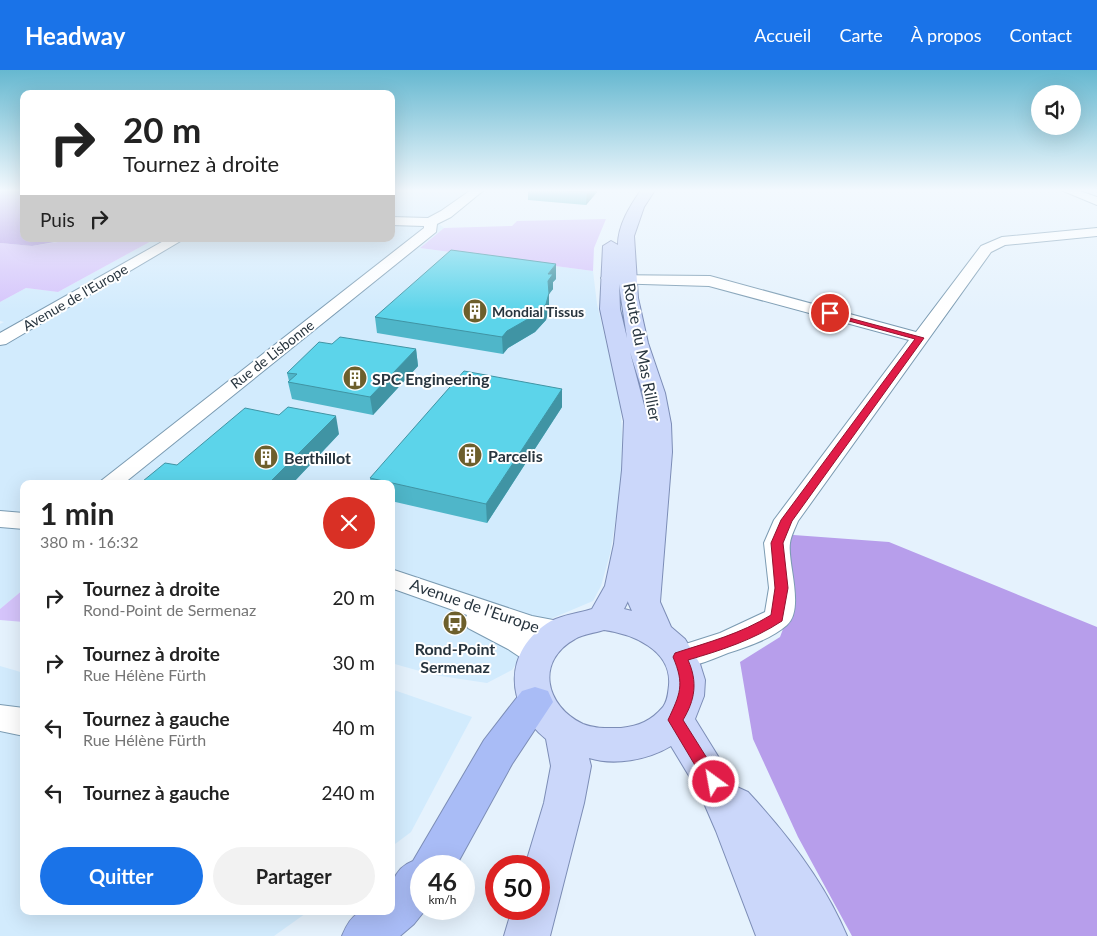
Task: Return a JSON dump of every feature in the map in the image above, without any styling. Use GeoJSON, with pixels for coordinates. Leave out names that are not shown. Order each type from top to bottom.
{"type":"FeatureCollection","features":[{"type":"Feature","properties":{"kind":"highway"},"geometry":{"type":"LineString","coordinates":[[438,855],[498,752],[535,702]]}},
{"type":"Feature","properties":{"kind":"highway"},"geometry":{"type":"LineString","coordinates":[[395,911],[410,893]]}},
{"type":"Feature","properties":{"kind":"highway"},"geometry":{"type":"LineString","coordinates":[[365,936],[390,915]]}},
{"type":"Feature","properties":{"kind":"main road","name":"Route du Mas Rillier"},"geometry":{"type":"LineString","coordinates":[[615,230],[611,245],[618,278],[629,298],[638,343],[654,394],[659,424],[659,452],[644,602],[669,646]]}},
{"type":"Feature","properties":{"kind":"main road","name":"Route du Mas Rillier"},"geometry":{"type":"LineString","coordinates":[[604,618],[613,598],[620,590],[629,544],[635,470],[636,421],[610,309],[628,230]]}},
{"type":"Feature","properties":{"kind":"main road"},"geometry":{"type":"LineString","coordinates":[[604,618],[623,620],[642,626],[669,646],[687,672],[688,689],[684,705],[675,720],[659,734],[637,743],[612,746],[587,743],[564,733],[547,719],[535,702],[530,685],[531,668],[548,642],[580,621],[604,618]]}},
{"type":"Feature","properties":{"kind":"main road"},"geometry":{"type":"LineString","coordinates":[[675,720],[714,782],[736,828],[779,936]]}},
{"type":"Feature","properties":{"kind":"main road"},"geometry":{"type":"LineString","coordinates":[[550,855],[564,803],[571,766],[564,733]]}},
{"type":"Feature","properties":{"kind":"main road"},"geometry":{"type":"LineString","coordinates":[[714,782],[758,832],[804,900],[824,936]]}},
{"type":"Feature","properties":{"kind":"main road"},"geometry":{"type":"LineString","coordinates":[[527,936],[532,920]]}},
{"type":"Feature","properties":{"kind":"street","name":"Rue de Lisbonne"},"geometry":{"type":"LineString","coordinates":[[113,480],[429,230]]}},
{"type":"Feature","properties":{"kind":"street"},"geometry":{"type":"LineString","coordinates":[[669,646],[722,645],[756,631],[778,617],[782,588],[777,543],[786,520],[986,249],[992,244],[1002,241],[1097,232]]}},
{"type":"Feature","properties":{"kind":"street","name":"Avenue de l'Europe"},"geometry":{"type":"LineString","coordinates":[[0,340],[172,242]]}},
{"type":"Feature","properties":{"kind":"street"},"geometry":{"type":"LineString","coordinates":[[618,278],[710,281],[920,338]]}},
{"type":"Feature","properties":{"kind":"street"},"geometry":{"type":"LineString","coordinates":[[0,519],[20,521]]}},
{"type":"Feature","properties":{"kind":"street","name":"Avenue de l'Europe"},"geometry":{"type":"LineString","coordinates":[[395,579],[531,627],[548,642]]}},
{"type":"Feature","properties":{"kind":"street","name":"Avenue de l'Europe"},"geometry":{"type":"LineString","coordinates":[[395,593],[427,601],[461,613],[518,641],[548,642]]}},
{"type":"Feature","properties":{"kind":"street"},"geometry":{"type":"LineString","coordinates":[[0,718],[20,721]]}},
{"type":"Feature","properties":{"kind":"shaded area"},"geometry":{"type":"Polygon","coordinates":[[[0,230],[20,230],[20,242],[55,242],[32,246],[0,243],[0,230]]]}},
{"type":"Feature","properties":{"kind":"shaded area"},"geometry":{"type":"Polygon","coordinates":[[[395,230],[441,230],[420,248],[593,271],[597,304],[620,401],[622,432],[621,487],[610,554],[601,586],[593,601],[548,620],[512,670],[487,683],[434,675],[395,664],[395,480],[20,480],[20,592],[0,609],[0,324],[4,322],[0,321],[0,302],[26,288],[58,292],[150,242],[395,242],[395,230]]]}},
{"type":"Feature","properties":{"kind":"shaded area"},"geometry":{"type":"Polygon","coordinates":[[[441,230],[601,230],[594,248],[593,271],[420,248],[441,230]]]}},
{"type":"Feature","properties":{"kind":"shaded area"},"geometry":{"type":"Polygon","coordinates":[[[58,242],[150,242],[58,292],[26,288],[0,302],[0,243],[32,246],[58,242]]]}},
{"type":"Feature","properties":{"kind":"shaded area"},"geometry":{"type":"Polygon","coordinates":[[[780,534],[889,542],[1097,627],[1097,936],[852,936],[798,837],[753,739],[740,662],[780,637],[791,608],[780,534]]]}},
{"type":"Feature","properties":{"kind":"shaded area"},"geometry":{"type":"Polygon","coordinates":[[[20,592],[20,622],[0,620],[0,609],[20,592]]]}},
{"type":"Feature","properties":{"kind":"shaded area"},"geometry":{"type":"Polygon","coordinates":[[[0,666],[20,672],[20,915],[303,915],[274,936],[0,936],[0,666]]]}},
{"type":"Feature","properties":{"kind":"shaded area"},"geometry":{"type":"Polygon","coordinates":[[[395,690],[472,717],[411,832],[395,844],[395,690]]]}},
{"type":"Feature","properties":{"kind":"building","name":"Mondial Tissus"},"geometry":{"type":"Polygon","coordinates":[[[451,250],[556,264],[548,274],[553,274],[548,281],[549,293],[546,304],[535,315],[507,331],[502,337],[375,317],[451,250]]]}},
{"type":"Feature","properties":{"kind":"building"},"geometry":{"type":"Polygon","coordinates":[[[340,337],[416,349],[370,397],[288,382],[297,374],[287,373],[319,342],[332,344],[340,337]]]}},
{"type":"Feature","properties":{"kind":"building","name":"Parcelis"},"geometry":{"type":"Polygon","coordinates":[[[464,371],[562,389],[486,504],[395,484],[395,480],[370,478],[464,371]]]}},
{"type":"Feature","properties":{"kind":"building"},"geometry":{"type":"Polygon","coordinates":[[[288,407],[336,416],[272,480],[144,480],[165,463],[177,465],[245,408],[279,415],[288,407]]]}},
{"type":"Feature","properties":{"kind":"place","name":"Mondial Tissus"},"geometry":{"type":"Point","coordinates":[475,311]}},
{"type":"Feature","properties":{"kind":"place","name":"SPC Engineering"},"geometry":{"type":"Point","coordinates":[355,378]}},
{"type":"Feature","properties":{"kind":"place","name":"Parcelis"},"geometry":{"type":"Point","coordinates":[470,455]}},
{"type":"Feature","properties":{"kind":"place","name":"Berthillot"},"geometry":{"type":"Point","coordinates":[266,457]}},
{"type":"Feature","properties":{"kind":"place","name":"Rond-Point Sermenaz"},"geometry":{"type":"Point","coordinates":[455,623]}},
{"type":"Feature","properties":{"kind":"route"},"geometry":{"type":"LineString","coordinates":[[714,782],[675,720],[684,705],[688,689],[687,672],[680,657],[722,645],[756,631],[778,617],[782,588],[777,543],[786,520],[920,338],[830,313]]}}]}
